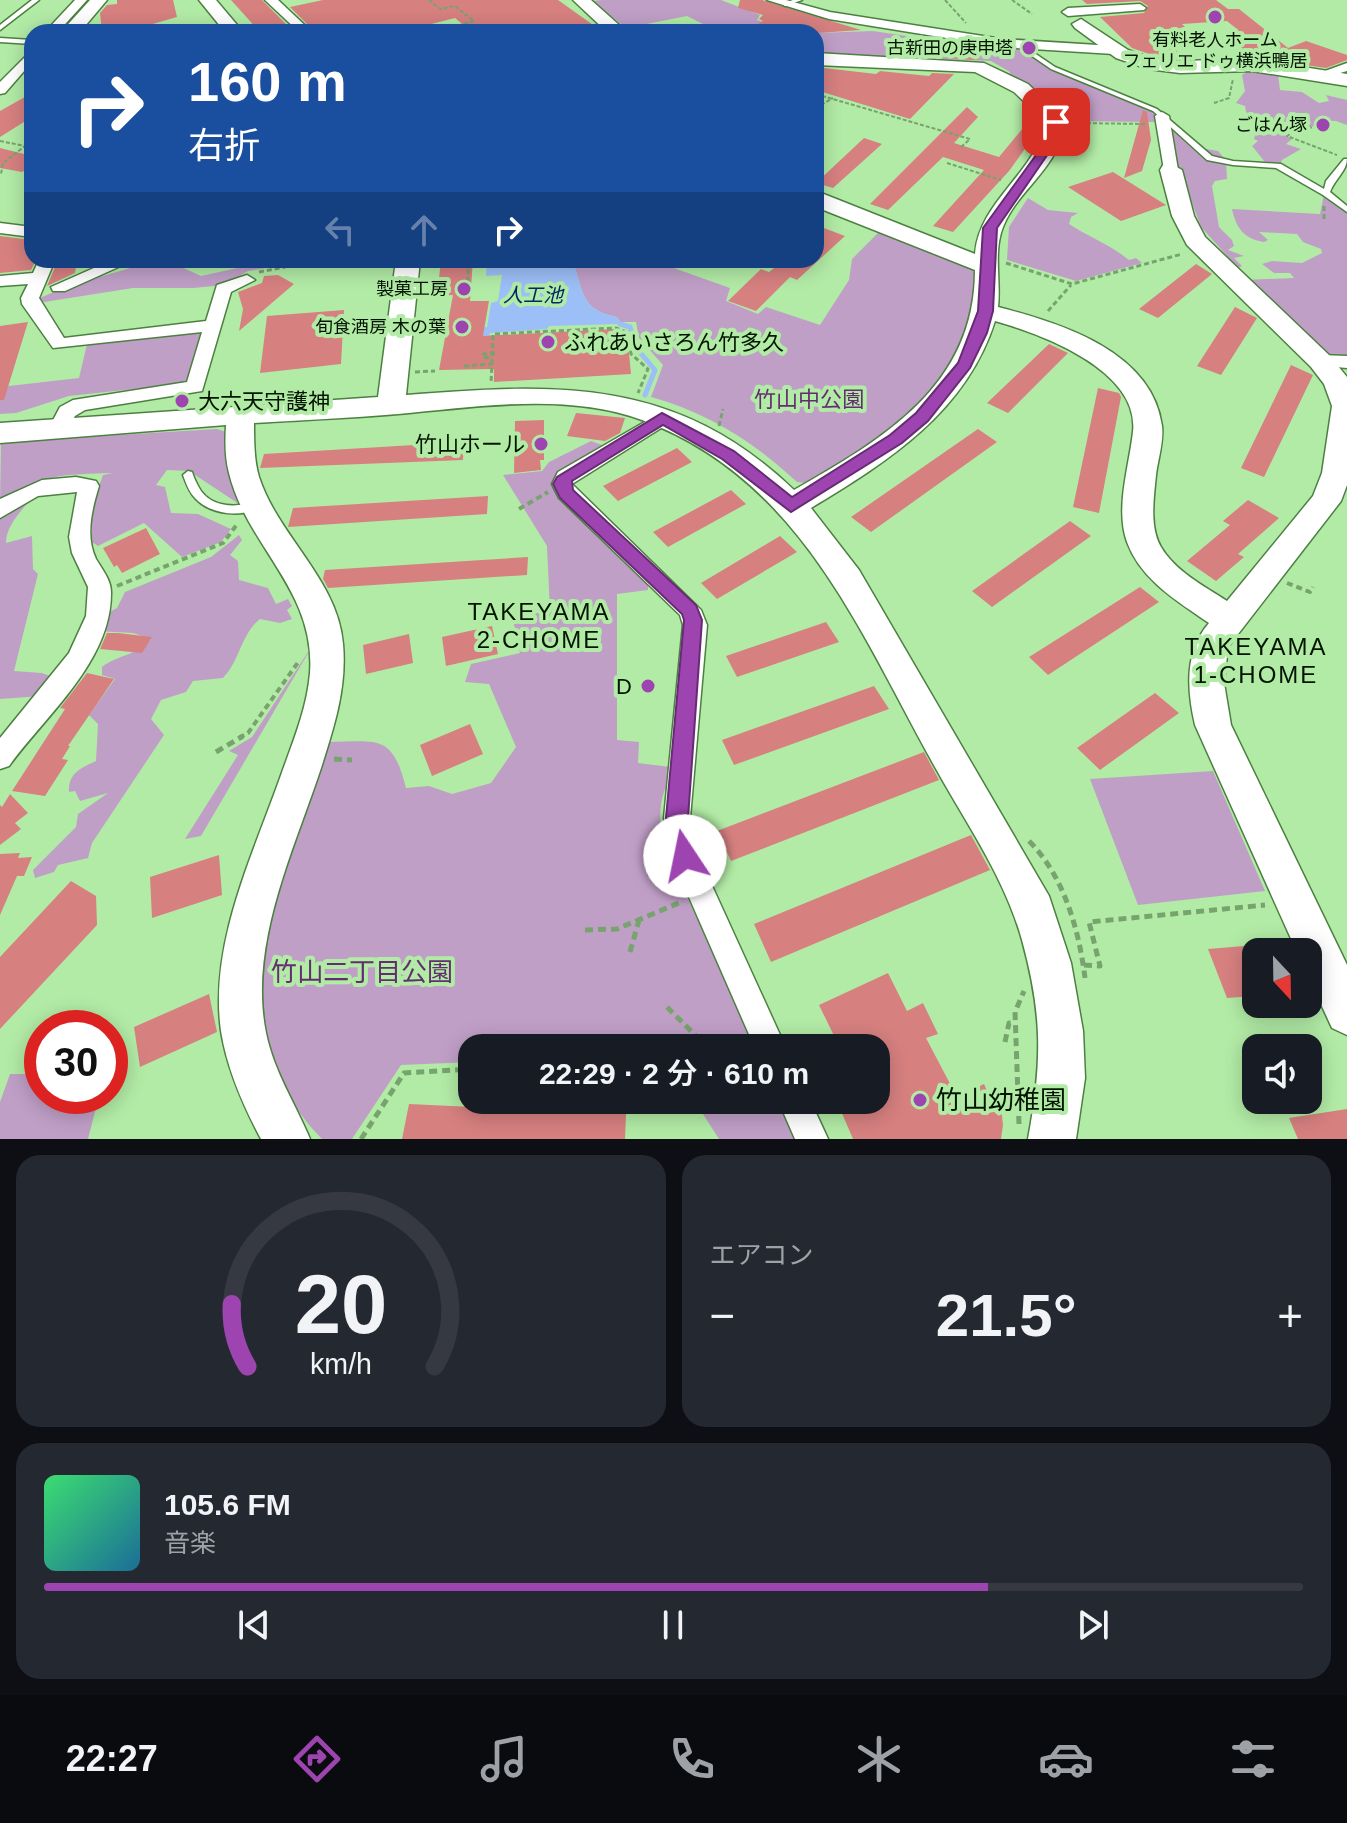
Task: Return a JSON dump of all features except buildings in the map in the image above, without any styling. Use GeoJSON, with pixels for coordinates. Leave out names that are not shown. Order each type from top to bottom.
{"type":"FeatureCollection","features":[{"type":"Feature","properties":{"kind":"street"},"geometry":{"type":"LineString","coordinates":[[67,24],[81,0]]}},
{"type":"Feature","properties":{"kind":"street"},"geometry":{"type":"LineString","coordinates":[[69,24],[99,0]]}},
{"type":"Feature","properties":{"kind":"street"},"geometry":{"type":"LineString","coordinates":[[207,0],[227,24]]}},
{"type":"Feature","properties":{"kind":"street"},"geometry":{"type":"LineString","coordinates":[[271,0],[297,24]]}},
{"type":"Feature","properties":{"kind":"street"},"geometry":{"type":"LineString","coordinates":[[581,0],[607,24]]}},
{"type":"Feature","properties":{"kind":"street"},"geometry":{"type":"LineString","coordinates":[[779,2],[982,39],[1114,50]]}},
{"type":"Feature","properties":{"kind":"street"},"geometry":{"type":"LineString","coordinates":[[789,19],[801,4]]}},
{"type":"Feature","properties":{"kind":"street"},"geometry":{"type":"LineString","coordinates":[[1070,14],[1140,8]]}},
{"type":"Feature","properties":{"kind":"street"},"geometry":{"type":"LineString","coordinates":[[1070,14],[1114,50],[1129,58],[1162,66],[1252,65],[1347,80]]}},
{"type":"Feature","properties":{"kind":"street"},"geometry":{"type":"LineString","coordinates":[[791,506],[857,466],[922,417],[965,365],[980,333],[994,264],[990,228],[1055,135],[1056,122],[1048,110],[1000,76],[977,67],[824,59]]}},
{"type":"Feature","properties":{"kind":"street"},"geometry":{"type":"LineString","coordinates":[[0,90],[24,63]]}},
{"type":"Feature","properties":{"kind":"street"},"geometry":{"type":"LineString","coordinates":[[1320,75],[1347,67]]}},
{"type":"Feature","properties":{"kind":"street"},"geometry":{"type":"LineString","coordinates":[[1159,120],[1183,216],[1195,240],[1334,362],[1346,406],[1337,473],[1326,501],[1213,642],[1206,662],[1205,686],[1213,725],[1347,1013]]}},
{"type":"Feature","properties":{"kind":"street"},"geometry":{"type":"LineString","coordinates":[[824,202],[883,228],[994,264]]}},
{"type":"Feature","properties":{"kind":"street"},"geometry":{"type":"LineString","coordinates":[[0,228],[24,231]]}},
{"type":"Feature","properties":{"kind":"street"},"geometry":{"type":"LineString","coordinates":[[44,268],[31,304],[59,344],[213,325]]}},
{"type":"Feature","properties":{"kind":"street"},"geometry":{"type":"LineString","coordinates":[[59,287],[106,268]]}},
{"type":"Feature","properties":{"kind":"street"},"geometry":{"type":"LineString","coordinates":[[391,405],[407,268]]}},
{"type":"Feature","properties":{"kind":"street"},"geometry":{"type":"LineString","coordinates":[[0,281],[36,290]]}},
{"type":"Feature","properties":{"kind":"street"},"geometry":{"type":"LineString","coordinates":[[60,426],[67,412],[80,404],[195,387],[223,289],[244,281]]}},
{"type":"Feature","properties":{"kind":"street"},"geometry":{"type":"LineString","coordinates":[[985,311],[1011,317],[1088,349],[1110,363],[1125,378],[1146,412],[1148,427],[1140,516],[1142,539],[1153,559],[1172,577],[1229,620]]}},
{"type":"Feature","properties":{"kind":"street"},"geometry":{"type":"LineString","coordinates":[[0,433],[60,426],[391,405],[569,398],[649,408],[728,455],[763,480],[791,506],[839,565],[1029,896],[1048,949],[1060,1012],[1062,1078],[1052,1139]]}},
{"type":"Feature","properties":{"kind":"street"},"geometry":{"type":"LineString","coordinates":[[649,408],[565,477],[562,484],[566,493],[690,610],[693,620],[677,818],[685,856],[765,1034]]}},
{"type":"Feature","properties":{"kind":"street"},"geometry":{"type":"LineString","coordinates":[[240,415],[245,517],[315,600],[325,625],[330,656],[321,713],[252,913],[241,968],[242,1021],[248,1052],[262,1098],[286,1139]]}},
{"type":"Feature","properties":{"kind":"street"},"geometry":{"type":"LineString","coordinates":[[0,510],[33,488],[66,482],[89,486],[82,509],[81,549],[100,593],[97,618],[87,646],[0,758]]}},
{"type":"Feature","properties":{"kind":"street"},"geometry":{"type":"LineString","coordinates":[[800,1114],[812,1139]]}},
{"type":"Feature","properties":{"kind":"lane"},"geometry":{"type":"LineString","coordinates":[[0,28],[36,0]]}},
{"type":"Feature","properties":{"kind":"lane"},"geometry":{"type":"LineString","coordinates":[[0,40],[24,42]]}},
{"type":"Feature","properties":{"kind":"lane"},"geometry":{"type":"LineString","coordinates":[[1018,44],[1053,68],[1120,94],[1210,158],[1278,166],[1326,193],[1347,210]]}},
{"type":"Feature","properties":{"kind":"lane"},"geometry":{"type":"LineString","coordinates":[[1326,193],[1329,183],[1347,160]]}},
{"type":"Feature","properties":{"kind":"lane"},"geometry":{"type":"LineString","coordinates":[[188,475],[202,499],[225,509],[250,509],[245,517]]}},
{"type":"Feature","properties":{"kind":"path"},"geometry":{"type":"LineString","coordinates":[[429,0],[440,9],[455,6],[474,21],[464,24]]}},
{"type":"Feature","properties":{"kind":"path"},"geometry":{"type":"LineString","coordinates":[[945,0],[982,39]]}},
{"type":"Feature","properties":{"kind":"path"},"geometry":{"type":"LineString","coordinates":[[1012,0],[1032,14]]}},
{"type":"Feature","properties":{"kind":"path"},"geometry":{"type":"LineString","coordinates":[[1214,103],[1229,98],[1234,83],[1222,65]]}},
{"type":"Feature","properties":{"kind":"path"},"geometry":{"type":"LineString","coordinates":[[824,96],[970,139],[960,148]]}},
{"type":"Feature","properties":{"kind":"path"},"geometry":{"type":"LineString","coordinates":[[824,103],[833,98]]}},
{"type":"Feature","properties":{"kind":"path"},"geometry":{"type":"LineString","coordinates":[[1064,122],[1159,120]]}},
{"type":"Feature","properties":{"kind":"path"},"geometry":{"type":"LineString","coordinates":[[1318,127],[1298,129],[1287,136],[1347,160]]}},
{"type":"Feature","properties":{"kind":"path"},"geometry":{"type":"LineString","coordinates":[[0,141],[24,146]]}},
{"type":"Feature","properties":{"kind":"path"},"geometry":{"type":"LineString","coordinates":[[1,174],[3,163],[24,147]]}},
{"type":"Feature","properties":{"kind":"path"},"geometry":{"type":"LineString","coordinates":[[947,163],[1011,184]]}},
{"type":"Feature","properties":{"kind":"path"},"geometry":{"type":"LineString","coordinates":[[994,264],[1072,284],[1195,250]]}},
{"type":"Feature","properties":{"kind":"path"},"geometry":{"type":"LineString","coordinates":[[244,281],[247,274],[280,268]]}},
{"type":"Feature","properties":{"kind":"path"},"geometry":{"type":"LineString","coordinates":[[467,290],[468,268]]}},
{"type":"Feature","properties":{"kind":"path"},"geometry":{"type":"LineString","coordinates":[[1047,313],[1072,284]]}},
{"type":"Feature","properties":{"kind":"path"},"geometry":{"type":"LineString","coordinates":[[491,385],[493,334],[616,328],[627,332],[631,354],[648,369],[649,408]]}},
{"type":"Feature","properties":{"kind":"path"},"geometry":{"type":"LineString","coordinates":[[464,366],[492,364]]}},
{"type":"Feature","properties":{"kind":"path"},"geometry":{"type":"LineString","coordinates":[[409,372],[435,371]]}},
{"type":"Feature","properties":{"kind":"path"},"geometry":{"type":"LineString","coordinates":[[721,424],[723,409]]}},
{"type":"Feature","properties":{"kind":"path"},"geometry":{"type":"LineString","coordinates":[[519,509],[562,484]]}},
{"type":"Feature","properties":{"kind":"path"},"geometry":{"type":"LineString","coordinates":[[100,593],[223,543],[245,517]]}},
{"type":"Feature","properties":{"kind":"path"},"geometry":{"type":"LineString","coordinates":[[1281,580],[1310,592],[1313,587]]}},
{"type":"Feature","properties":{"kind":"path"},"geometry":{"type":"LineString","coordinates":[[216,752],[248,733],[325,625]]}},
{"type":"Feature","properties":{"kind":"path"},"geometry":{"type":"LineString","coordinates":[[323,759],[352,760]]}},
{"type":"Feature","properties":{"kind":"path"},"geometry":{"type":"LineString","coordinates":[[585,930],[617,929],[702,894]]}},
{"type":"Feature","properties":{"kind":"path"},"geometry":{"type":"LineString","coordinates":[[1084,965],[1100,966],[1089,922],[1266,905]]}},
{"type":"Feature","properties":{"kind":"path"},"geometry":{"type":"LineString","coordinates":[[630,952],[639,920]]}},
{"type":"Feature","properties":{"kind":"path"},"geometry":{"type":"LineString","coordinates":[[275,967],[345,963]]}},
{"type":"Feature","properties":{"kind":"path"},"geometry":{"type":"LineString","coordinates":[[1020,1128],[1015,1012],[1029,979]]}},
{"type":"Feature","properties":{"kind":"path"},"geometry":{"type":"LineString","coordinates":[[667,1007],[695,1034]]}},
{"type":"Feature","properties":{"kind":"path"},"geometry":{"type":"LineString","coordinates":[[1005,1042],[1009,1023],[1015,1023]]}},
{"type":"Feature","properties":{"kind":"path"},"geometry":{"type":"LineString","coordinates":[[361,1139],[404,1073],[458,1070]]}},
{"type":"Feature","properties":{"kind":"green space"},"geometry":{"type":"Polygon","coordinates":[[[721,0],[760,15],[757,20],[768,24],[703,24],[687,16],[646,24],[621,24],[593,1],[721,0]]]}},
{"type":"Feature","properties":{"kind":"green space"},"geometry":{"type":"Polygon","coordinates":[[[873,31],[960,44],[1017,46],[1049,68],[1153,111],[1159,116],[1159,122],[1063,121],[1055,102],[991,61],[824,54],[824,33],[873,31]]]}},
{"type":"Feature","properties":{"kind":"green space"},"geometry":{"type":"Polygon","coordinates":[[[1270,69],[1278,75],[1280,90],[1302,92],[1319,103],[1329,101],[1326,95],[1347,100],[1347,125],[1336,121],[1316,121],[1316,126],[1296,129],[1281,121],[1273,121],[1275,129],[1292,139],[1286,144],[1301,149],[1280,164],[1265,162],[1252,146],[1258,141],[1254,139],[1258,125],[1246,112],[1245,106],[1236,103],[1245,91],[1242,75],[1250,70],[1270,69]]]}},
{"type":"Feature","properties":{"kind":"green space"},"geometry":{"type":"Polygon","coordinates":[[[1171,123],[1200,148],[1218,151],[1226,160],[1227,179],[1215,181],[1212,186],[1219,227],[1234,246],[1228,250],[1244,256],[1234,258],[1242,266],[1238,268],[1201,227],[1188,192],[1184,189],[1166,124],[1171,123]]]}},
{"type":"Feature","properties":{"kind":"green space"},"geometry":{"type":"Polygon","coordinates":[[[1324,194],[1347,205],[1347,358],[1322,352],[1242,280],[1294,278],[1290,273],[1274,273],[1262,264],[1272,261],[1302,263],[1322,253],[1321,249],[1303,242],[1297,234],[1259,232],[1268,240],[1264,242],[1251,238],[1239,227],[1232,209],[1320,214],[1324,194]]]}},
{"type":"Feature","properties":{"kind":"green space"},"geometry":{"type":"Polygon","coordinates":[[[1028,198],[1048,210],[1078,213],[1071,217],[1069,224],[1129,260],[1136,258],[1142,263],[1076,281],[1007,260],[1009,227],[1028,198]]]}},
{"type":"Feature","properties":{"kind":"green space","name":"竹山中公園"},"geometry":{"type":"Polygon","coordinates":[[[879,232],[979,267],[973,307],[962,342],[945,372],[924,398],[870,443],[806,483],[797,482],[746,441],[711,420],[651,397],[663,365],[639,338],[636,322],[620,322],[617,317],[589,304],[574,268],[674,268],[730,288],[726,301],[758,314],[766,307],[820,325],[849,280],[852,259],[879,232]]]}},
{"type":"Feature","properties":{"kind":"green space"},"geometry":{"type":"Polygon","coordinates":[[[131,268],[184,268],[201,276],[238,268],[266,268],[248,271],[223,285],[133,288],[38,303],[35,300],[68,286],[131,268]]]}},
{"type":"Feature","properties":{"kind":"green space"},"geometry":{"type":"Polygon","coordinates":[[[198,332],[203,338],[192,376],[180,384],[69,396],[16,413],[0,414],[0,387],[79,378],[87,344],[198,332]]]}},
{"type":"Feature","properties":{"kind":"green space"},"geometry":{"type":"Polygon","coordinates":[[[217,429],[232,434],[239,504],[189,471],[167,470],[156,485],[165,487],[171,513],[198,514],[231,529],[221,542],[182,557],[144,523],[98,546],[92,542],[92,504],[103,475],[113,473],[53,477],[28,486],[0,505],[1,442],[217,429]]]}},
{"type":"Feature","properties":{"kind":"green space","name":"竹山二丁目公園"},"geometry":{"type":"Polygon","coordinates":[[[591,441],[602,445],[560,472],[553,485],[648,581],[648,590],[617,594],[617,740],[639,742],[638,763],[671,767],[661,805],[663,846],[751,1034],[458,1034],[458,1063],[401,1065],[352,1139],[322,1139],[288,1094],[268,1046],[262,996],[265,945],[291,842],[326,742],[380,744],[395,757],[406,788],[429,786],[452,794],[491,783],[516,747],[489,684],[465,682],[471,664],[520,653],[512,615],[550,612],[547,546],[503,475],[542,471],[549,462],[591,441]]]}},
{"type":"Feature","properties":{"kind":"green space"},"geometry":{"type":"Polygon","coordinates":[[[35,494],[16,517],[6,543],[32,536],[33,569],[38,574],[14,671],[42,673],[55,678],[41,696],[0,699],[0,517],[35,494]]]}},
{"type":"Feature","properties":{"kind":"green space"},"geometry":{"type":"Polygon","coordinates":[[[239,535],[242,540],[230,555],[238,561],[239,580],[268,588],[276,604],[288,599],[292,606],[287,610],[292,619],[280,623],[260,619],[249,632],[223,678],[193,681],[186,692],[161,700],[151,719],[164,735],[92,843],[88,858],[58,865],[54,872],[35,878],[33,870],[76,827],[78,814],[108,793],[80,801],[75,791],[69,792],[73,776],[96,761],[98,724],[89,715],[115,679],[102,675],[102,667],[141,648],[151,639],[133,633],[97,631],[103,615],[117,608],[125,592],[211,557],[239,535]]]}},
{"type":"Feature","properties":{"kind":"green space"},"geometry":{"type":"Polygon","coordinates":[[[314,643],[201,836],[185,839],[238,755],[229,751],[252,737],[314,643]]]}},
{"type":"Feature","properties":{"kind":"green space"},"geometry":{"type":"Polygon","coordinates":[[[1213,771],[1265,891],[1138,905],[1090,779],[1213,771]]]}},
{"type":"Feature","properties":{"kind":"green space"},"geometry":{"type":"Polygon","coordinates":[[[10,1074],[24,1074],[24,1114],[94,1114],[88,1139],[0,1139],[0,1102],[10,1074]]]}},
{"type":"Feature","properties":{"kind":"green space"},"geometry":{"type":"Polygon","coordinates":[[[703,1114],[787,1114],[799,1139],[719,1139],[703,1114]]]}},
{"type":"Feature","properties":{"kind":"water","name":"人工池"},"geometry":{"type":"Polygon","coordinates":[[[486,268],[574,268],[589,304],[617,317],[620,324],[549,326],[547,329],[490,333],[489,337],[474,338],[475,328],[487,327],[491,303],[498,301],[502,275],[486,276],[486,268]]]}},
{"type":"Feature","properties":{"kind":"waterway"},"geometry":{"type":"LineString","coordinates":[[620,324],[630,327],[638,350],[655,370],[645,395]]}},
{"type":"Feature","properties":{"kind":"place","name":"有料老人ホーム フェリエ ドゥ横浜鴨居"},"geometry":{"type":"Point","coordinates":[1215,17]}},
{"type":"Feature","properties":{"kind":"place","name":"古新田の庚申塔"},"geometry":{"type":"Point","coordinates":[1029,48]}},
{"type":"Feature","properties":{"kind":"place","name":"ごはん塚"},"geometry":{"type":"Point","coordinates":[1323,125]}},
{"type":"Feature","properties":{"kind":"place","name":"製菓工房"},"geometry":{"type":"Point","coordinates":[464,289]}},
{"type":"Feature","properties":{"kind":"place","name":"旬食酒房 木の葉"},"geometry":{"type":"Point","coordinates":[462,327]}},
{"type":"Feature","properties":{"kind":"place","name":"ふれあいさろん竹多久"},"geometry":{"type":"Point","coordinates":[548,342]}},
{"type":"Feature","properties":{"kind":"place","name":"大六天守護神"},"geometry":{"type":"Point","coordinates":[182,401]}},
{"type":"Feature","properties":{"kind":"place","name":"竹山ホール"},"geometry":{"type":"Point","coordinates":[541,444]}},
{"type":"Feature","properties":{"kind":"place","name":"D"},"geometry":{"type":"Point","coordinates":[648,686]}},
{"type":"Feature","properties":{"kind":"place","name":"竹山幼稚園"},"geometry":{"type":"Point","coordinates":[920,1100]}},
{"type":"Feature","properties":{"kind":"district","name":"TAKEYAMA 2-CHOME"},"geometry":{"type":"Point","coordinates":[539,625]}},
{"type":"Feature","properties":{"kind":"district","name":"TAKEYAMA 1-CHOME"},"geometry":{"type":"Point","coordinates":[1256,660]}},
{"type":"Feature","properties":{"kind":"route"},"geometry":{"type":"LineString","coordinates":[[685,856],[677,818],[695,625],[690,610],[566,493],[562,484],[565,477],[662,418],[701,437],[728,455],[763,480],[791,506],[896,439],[922,417],[965,365],[980,333],[985,311],[990,228],[1055,135],[1056,122]]}}]}
